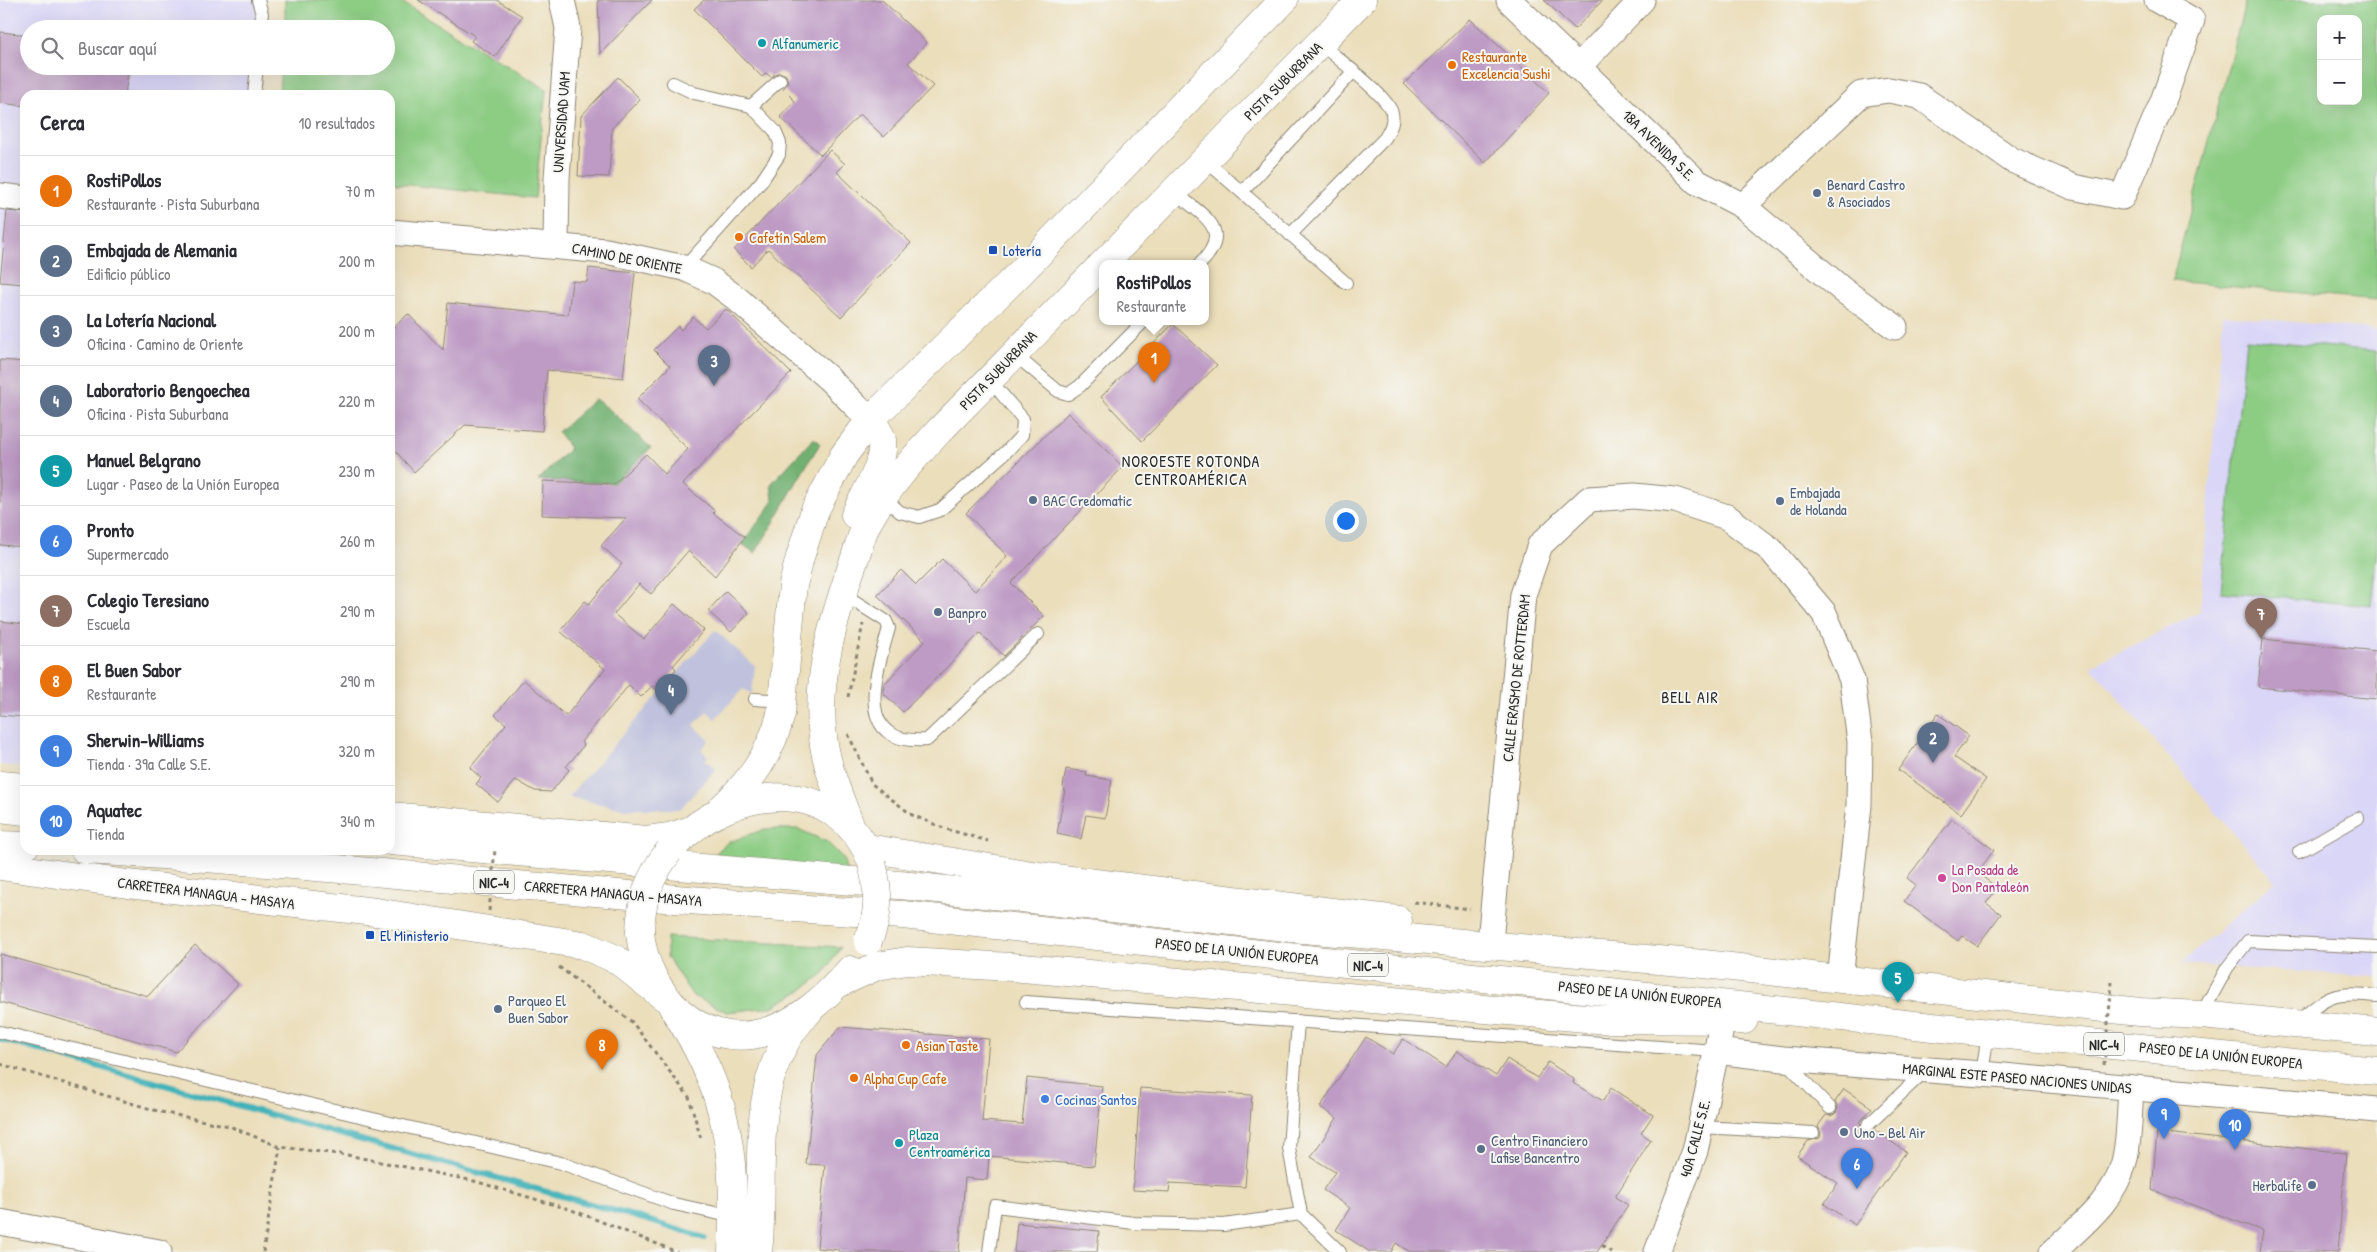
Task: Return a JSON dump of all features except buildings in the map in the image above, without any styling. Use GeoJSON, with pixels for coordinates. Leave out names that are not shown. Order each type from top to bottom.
{"type":"FeatureCollection","features":[{"type":"Feature","properties":{"kind":"main road"},"geometry":{"type":"LineString","coordinates":[[395,816],[646,840],[670,838],[688,831],[718,811],[748,783],[770,747],[779,722],[793,585],[805,537],[829,480],[870,420],[1021,272],[1284,0]]}},
{"type":"Feature","properties":{"kind":"main road","name":"PISTA SUBURBANA"},"geometry":{"type":"LineString","coordinates":[[1107,260],[1362,0]]}},
{"type":"Feature","properties":{"kind":"main road","name":"PISTA SUBURBANA"},"geometry":{"type":"LineString","coordinates":[[828,992],[855,964],[868,941],[875,924],[879,899],[863,846],[829,765],[822,731],[823,681],[829,636],[868,522],[883,497],[908,465],[989,379],[1099,268]]}},
{"type":"Feature","properties":{"kind":"main road"},"geometry":{"type":"LineString","coordinates":[[829,636],[835,584],[842,550],[880,458],[882,440],[879,432],[870,420]]}},
{"type":"Feature","properties":{"kind":"main road"},"geometry":{"type":"LineString","coordinates":[[0,785],[20,787]]}},
{"type":"Feature","properties":{"kind":"main road"},"geometry":{"type":"LineString","coordinates":[[718,811],[776,796],[800,797],[830,810],[863,846]]}},
{"type":"Feature","properties":{"kind":"main road"},"geometry":{"type":"LineString","coordinates":[[0,808],[20,810]]}},
{"type":"Feature","properties":{"kind":"main road"},"geometry":{"type":"LineString","coordinates":[[688,831],[669,851],[649,880],[640,914],[640,932],[649,971],[701,1055],[716,1088],[722,1108],[732,1161],[734,1217],[732,1252]]}},
{"type":"Feature","properties":{"kind":"main road","name":"PASEO DE LA UNIÓN EUROPEA"},"geometry":{"type":"LineString","coordinates":[[395,841],[910,886],[1303,930],[1704,964],[2140,1012],[2201,1015],[2377,1032]]}},
{"type":"Feature","properties":{"kind":"main road"},"geometry":{"type":"LineString","coordinates":[[0,845],[20,846]]}},
{"type":"Feature","properties":{"kind":"main road","name":"PASEO DE LA UNIÓN EUROPEA"},"geometry":{"type":"LineString","coordinates":[[863,846],[1038,876],[1492,921],[1580,937],[1704,964]]}},
{"type":"Feature","properties":{"kind":"main road","name":"CARRETERA MANAGUA - MASAYA"},"geometry":{"type":"LineString","coordinates":[[171,855],[240,859],[774,908],[902,915]]}},
{"type":"Feature","properties":{"kind":"main road","name":"CARRETERA MANAGUA - MASAYA"},"geometry":{"type":"LineString","coordinates":[[0,866],[128,884],[376,912],[583,945],[616,959],[687,1019],[712,1031],[730,1035],[764,1033],[786,1024],[828,992]]}},
{"type":"Feature","properties":{"kind":"main road","name":"PASEO DE LA UNIÓN EUROPEA"},"geometry":{"type":"LineString","coordinates":[[902,915],[1988,1033],[2376,1071]]}},
{"type":"Feature","properties":{"kind":"main road"},"geometry":{"type":"LineString","coordinates":[[760,1250],[759,1170],[764,1108],[769,1081],[788,1035],[798,1022],[828,992],[877,966],[907,961],[1012,967],[1597,1019],[1723,1021],[1834,1015]]}},
{"type":"Feature","properties":{"kind":"street","name":"UNIVERSIDAD UAM"},"geometry":{"type":"LineString","coordinates":[[556,245],[557,178],[568,28],[562,0]]}},
{"type":"Feature","properties":{"kind":"street","name":"18A AVENIDA S.E."},"geometry":{"type":"LineString","coordinates":[[1509,0],[1697,182],[1743,206],[1844,291],[1895,327]]}},
{"type":"Feature","properties":{"kind":"street"},"geometry":{"type":"LineString","coordinates":[[1578,67],[1642,0]]}},
{"type":"Feature","properties":{"kind":"street"},"geometry":{"type":"LineString","coordinates":[[1743,206],[1861,94],[1889,90],[1919,96],[2012,160],[2073,187],[2122,197],[2163,101],[2192,20],[2157,0]]}},
{"type":"Feature","properties":{"kind":"street"},"geometry":{"type":"LineString","coordinates":[[0,196],[20,198]]}},
{"type":"Feature","properties":{"kind":"street","name":"CAMINO DE ORIENTE"},"geometry":{"type":"LineString","coordinates":[[395,232],[606,250],[684,268],[713,281],[736,298],[828,378],[870,420]]}},
{"type":"Feature","properties":{"kind":"street","name":"CALLE ERASMO DE ROTTERDAM"},"geometry":{"type":"LineString","coordinates":[[1492,921],[1523,595],[1540,545],[1589,499],[1634,496],[1675,500],[1728,517],[1771,550],[1824,613],[1852,680],[1860,742],[1859,805],[1840,979]]}},
{"type":"Feature","properties":{"kind":"street","name":"40A CALLE S.E."},"geometry":{"type":"LineString","coordinates":[[1657,1252],[1694,1151],[1723,1021]]}},
{"type":"Feature","properties":{"kind":"street","name":"MARGINAL ESTE PASEO NACIONES UNIDAS"},"geometry":{"type":"LineString","coordinates":[[1716,1051],[1783,1059],[1982,1074],[2377,1110]]}},
{"type":"Feature","properties":{"kind":"street"},"geometry":{"type":"LineString","coordinates":[[2053,1252],[2104,1203],[2116,1183],[2124,1162],[2131,1089]]}},
{"type":"Feature","properties":{"kind":"street"},"geometry":{"type":"LineString","coordinates":[[0,1222],[159,1252]]}},
{"type":"Feature","properties":{"kind":"lane"},"geometry":{"type":"LineString","coordinates":[[258,0],[262,14],[261,20]]}},
{"type":"Feature","properties":{"kind":"lane"},"geometry":{"type":"LineString","coordinates":[[1290,235],[1385,138],[1393,123],[1391,111],[1381,96],[1320,43]]}},
{"type":"Feature","properties":{"kind":"lane"},"geometry":{"type":"LineString","coordinates":[[1242,192],[1353,72]]}},
{"type":"Feature","properties":{"kind":"lane"},"geometry":{"type":"LineString","coordinates":[[255,90],[256,75]]}},
{"type":"Feature","properties":{"kind":"lane"},"geometry":{"type":"LineString","coordinates":[[751,106],[780,80]]}},
{"type":"Feature","properties":{"kind":"lane"},"geometry":{"type":"LineString","coordinates":[[673,84],[694,93],[751,106],[775,131],[780,143],[779,155],[761,182],[684,268]]}},
{"type":"Feature","properties":{"kind":"lane"},"geometry":{"type":"LineString","coordinates":[[1205,160],[1346,283]]}},
{"type":"Feature","properties":{"kind":"lane"},"geometry":{"type":"LineString","coordinates":[[1175,192],[1212,224],[1217,235],[1216,245],[1203,260]]}},
{"type":"Feature","properties":{"kind":"lane"},"geometry":{"type":"LineString","coordinates":[[1014,354],[1058,391],[1068,394],[1080,386],[1140,325]]}},
{"type":"Feature","properties":{"kind":"lane"},"geometry":{"type":"LineString","coordinates":[[883,497],[900,512],[920,516],[940,510],[1007,452],[1022,435],[1023,419],[989,379]]}},
{"type":"Feature","properties":{"kind":"lane"},"geometry":{"type":"LineString","coordinates":[[843,594],[886,622],[889,628],[874,682],[876,715],[883,726],[892,734],[908,740],[927,740],[1038,634]]}},
{"type":"Feature","properties":{"kind":"lane"},"geometry":{"type":"LineString","coordinates":[[755,699],[782,701]]}},
{"type":"Feature","properties":{"kind":"lane"},"geometry":{"type":"LineString","coordinates":[[2299,852],[2358,818]]}},
{"type":"Feature","properties":{"kind":"lane"},"geometry":{"type":"LineString","coordinates":[[2201,1015],[2227,968],[2248,941],[2377,947]]}},
{"type":"Feature","properties":{"kind":"lane"},"geometry":{"type":"LineString","coordinates":[[2294,1025],[2318,1003],[2347,993],[2377,996]]}},
{"type":"Feature","properties":{"kind":"lane"},"geometry":{"type":"LineString","coordinates":[[1026,1002],[1716,1051]]}},
{"type":"Feature","properties":{"kind":"lane"},"geometry":{"type":"LineString","coordinates":[[1298,1020],[1289,1148],[1300,1214],[1340,1252]]}},
{"type":"Feature","properties":{"kind":"lane"},"geometry":{"type":"LineString","coordinates":[[0,1032],[561,1162],[674,1204],[734,1217]]}},
{"type":"Feature","properties":{"kind":"lane"},"geometry":{"type":"LineString","coordinates":[[1982,1074],[1988,1033]]}},
{"type":"Feature","properties":{"kind":"lane"},"geometry":{"type":"LineString","coordinates":[[1783,1059],[1830,1108]]}},
{"type":"Feature","properties":{"kind":"lane"},"geometry":{"type":"LineString","coordinates":[[1868,1125],[1926,1070]]}},
{"type":"Feature","properties":{"kind":"lane"},"geometry":{"type":"LineString","coordinates":[[1699,1128],[1813,1133]]}},
{"type":"Feature","properties":{"kind":"lane"},"geometry":{"type":"LineString","coordinates":[[988,1252],[995,1206],[1134,1223],[1224,1225],[1300,1214]]}},
{"type":"Feature","properties":{"kind":"path"},"geometry":{"type":"LineString","coordinates":[[846,705],[866,609]]}},
{"type":"Feature","properties":{"kind":"path"},"geometry":{"type":"LineString","coordinates":[[847,732],[872,784],[912,815],[946,829],[995,843]]}},
{"type":"Feature","properties":{"kind":"path"},"geometry":{"type":"LineString","coordinates":[[489,911],[495,849]]}},
{"type":"Feature","properties":{"kind":"path"},"geometry":{"type":"LineString","coordinates":[[1405,900],[1492,921]]}},
{"type":"Feature","properties":{"kind":"path"},"geometry":{"type":"LineString","coordinates":[[553,966],[562,968],[632,1022],[689,1096],[702,1143]]}},
{"type":"Feature","properties":{"kind":"path"},"geometry":{"type":"LineString","coordinates":[[2104,1065],[2112,982]]}},
{"type":"Feature","properties":{"kind":"path"},"geometry":{"type":"LineString","coordinates":[[0,1064],[161,1112],[229,1126],[280,1147],[347,1155],[474,1181],[572,1210],[677,1252]]}},
{"type":"Feature","properties":{"kind":"path"},"geometry":{"type":"LineString","coordinates":[[263,1252],[280,1147]]}},
{"type":"Feature","properties":{"kind":"path"},"geometry":{"type":"LineString","coordinates":[[1602,1245],[1611,1252]]}},
{"type":"Feature","properties":{"kind":"shaded area"},"geometry":{"type":"Polygon","coordinates":[[[0,0],[266,0],[265,20],[20,20],[20,75],[259,75],[258,90],[20,90],[20,767],[0,765],[0,0]]]}},
{"type":"Feature","properties":{"kind":"shaded area"},"geometry":{"type":"Polygon","coordinates":[[[2223,315],[2377,330],[2377,977],[2181,964],[2275,881],[2091,666],[2200,612],[2223,315]]]}},
{"type":"Feature","properties":{"kind":"shaded area"},"geometry":{"type":"Polygon","coordinates":[[[715,630],[755,666],[752,694],[743,689],[715,719],[707,711],[694,725],[709,740],[701,750],[708,756],[705,760],[716,769],[680,809],[624,809],[568,797],[715,630]]]}},
{"type":"Feature","properties":{"kind":"green space"},"geometry":{"type":"Polygon","coordinates":[[[285,0],[398,0],[546,89],[535,198],[395,184],[395,90],[279,90],[280,75],[395,75],[395,20],[285,20],[285,0]]]}},
{"type":"Feature","properties":{"kind":"green space"},"geometry":{"type":"Polygon","coordinates":[[[2246,0],[2377,0],[2377,300],[2172,281],[2246,0]]]}},
{"type":"Feature","properties":{"kind":"green space"},"geometry":{"type":"Polygon","coordinates":[[[2246,339],[2377,351],[2377,548],[2371,606],[2221,592],[2246,339]]]}},
{"type":"Feature","properties":{"kind":"green space"},"geometry":{"type":"Polygon","coordinates":[[[595,399],[610,410],[651,448],[614,483],[538,480],[570,448],[558,432],[595,399]]]}},
{"type":"Feature","properties":{"kind":"green space"},"geometry":{"type":"Polygon","coordinates":[[[814,438],[820,444],[755,553],[742,544],[771,505],[773,499],[771,484],[814,438]]]}},
{"type":"Feature","properties":{"kind":"green space"},"geometry":{"type":"Polygon","coordinates":[[[765,829],[798,829],[827,842],[843,858],[849,881],[702,866],[727,843],[765,829]]]}},
{"type":"Feature","properties":{"kind":"green space"},"geometry":{"type":"Polygon","coordinates":[[[667,937],[841,947],[824,973],[802,990],[772,1007],[727,1012],[693,996],[667,957],[667,937]]]}},
{"type":"Feature","properties":{"kind":"waterway"},"geometry":{"type":"LineString","coordinates":[[0,1039],[644,1219],[704,1238]]}},
{"type":"Feature","properties":{"kind":"place","name":"Alfanumeric"},"geometry":{"type":"Point","coordinates":[762,43]}},
{"type":"Feature","properties":{"kind":"place","name":"Restaurante Excelencia Sushi"},"geometry":{"type":"Point","coordinates":[1452,65]}},
{"type":"Feature","properties":{"kind":"place","name":"Benard Castro & Asociados"},"geometry":{"type":"Point","coordinates":[1817,193]}},
{"type":"Feature","properties":{"kind":"place","name":"Cafetín Salem"},"geometry":{"type":"Point","coordinates":[739,237]}},
{"type":"Feature","properties":{"kind":"place","name":"Lotería"},"geometry":{"type":"Point","coordinates":[993,250]}},
{"type":"Feature","properties":{"kind":"place","name":"RostiPollos"},"geometry":{"type":"Point","coordinates":[1154,383]}},
{"type":"Feature","properties":{"kind":"place","name":"La Lotería Nacional"},"geometry":{"type":"Point","coordinates":[714,386]}},
{"type":"Feature","properties":{"kind":"place","name":"BAC Credomatic"},"geometry":{"type":"Point","coordinates":[1033,500]}},
{"type":"Feature","properties":{"kind":"place","name":"Embajada de Holanda"},"geometry":{"type":"Point","coordinates":[1780,501]}},
{"type":"Feature","properties":{"kind":"place","name":"Banpro"},"geometry":{"type":"Point","coordinates":[938,612]}},
{"type":"Feature","properties":{"kind":"place","name":"Colegio Teresiano"},"geometry":{"type":"Point","coordinates":[2261,639]}},
{"type":"Feature","properties":{"kind":"place","name":"Laboratorio Bengoechea"},"geometry":{"type":"Point","coordinates":[671,715]}},
{"type":"Feature","properties":{"kind":"place","name":"Embajada de Alemania"},"geometry":{"type":"Point","coordinates":[1933,763]}},
{"type":"Feature","properties":{"kind":"place","name":"La Posada de Don Pantaleón"},"geometry":{"type":"Point","coordinates":[1942,878]}},
{"type":"Feature","properties":{"kind":"place","name":"El Ministerio"},"geometry":{"type":"Point","coordinates":[370,935]}},
{"type":"Feature","properties":{"kind":"place","name":"Manuel Belgrano"},"geometry":{"type":"Point","coordinates":[1898,1003]}},
{"type":"Feature","properties":{"kind":"place","name":"Parqueo El Buen Sabor"},"geometry":{"type":"Point","coordinates":[498,1009]}},
{"type":"Feature","properties":{"kind":"place","name":"Asian Taste"},"geometry":{"type":"Point","coordinates":[906,1045]}},
{"type":"Feature","properties":{"kind":"place","name":"El Buen Sabor"},"geometry":{"type":"Point","coordinates":[602,1070]}},
{"type":"Feature","properties":{"kind":"place","name":"Alpha Cup Cafe"},"geometry":{"type":"Point","coordinates":[854,1078]}},
{"type":"Feature","properties":{"kind":"place","name":"Cocinas Santos"},"geometry":{"type":"Point","coordinates":[1045,1099]}},
{"type":"Feature","properties":{"kind":"place","name":"Uno - Bel Air"},"geometry":{"type":"Point","coordinates":[1844,1132]}},
{"type":"Feature","properties":{"kind":"place","name":"Sherwin-Williams"},"geometry":{"type":"Point","coordinates":[2164,1139]}},
{"type":"Feature","properties":{"kind":"place","name":"Plaza Centroamérica"},"geometry":{"type":"Point","coordinates":[899,1143]}},
{"type":"Feature","properties":{"kind":"place","name":"Centro Financiero Lafise Bancentro"},"geometry":{"type":"Point","coordinates":[1481,1149]}},
{"type":"Feature","properties":{"kind":"place","name":"Aquatec"},"geometry":{"type":"Point","coordinates":[2235,1150]}},
{"type":"Feature","properties":{"kind":"place","name":"Herbalife"},"geometry":{"type":"Point","coordinates":[2312,1185]}},
{"type":"Feature","properties":{"kind":"place","name":"Pronto"},"geometry":{"type":"Point","coordinates":[1857,1189]}},
{"type":"Feature","properties":{"kind":"district","name":"NOROESTE ROTONDA CENTROAMÉRICA"},"geometry":{"type":"Point","coordinates":[1191,470]}},
{"type":"Feature","properties":{"kind":"district","name":"BELL AIR"},"geometry":{"type":"Point","coordinates":[1690,697]}}]}
